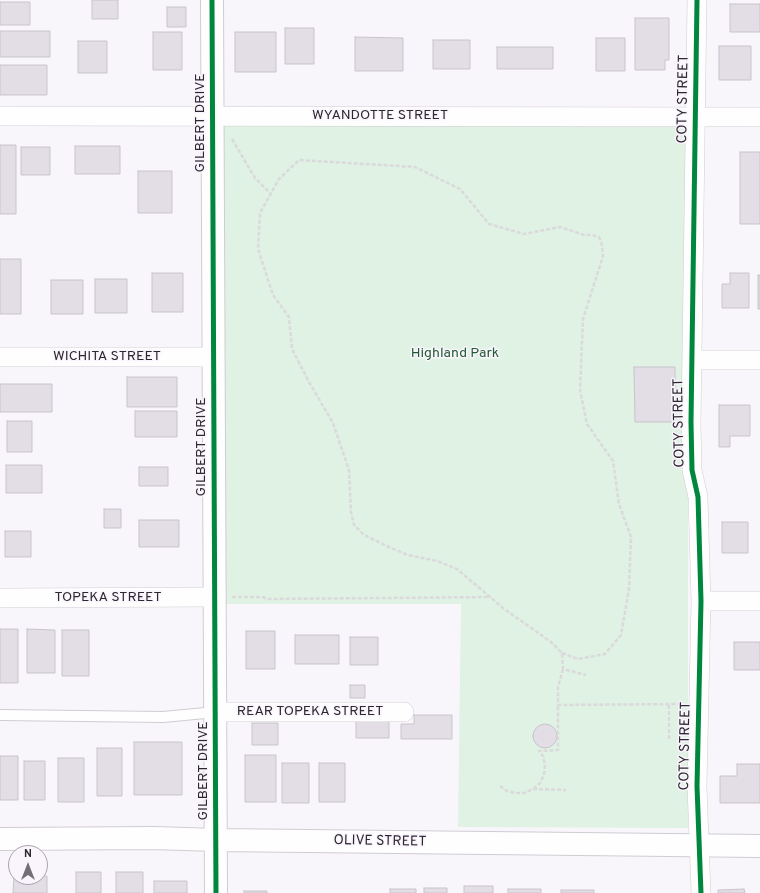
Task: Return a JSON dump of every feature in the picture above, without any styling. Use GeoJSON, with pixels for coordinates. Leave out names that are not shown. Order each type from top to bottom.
{"type":"FeatureCollection","features":[{"type":"Feature","properties":{"kind":"street","name":"GILBERT DRIVE"},"geometry":{"type":"LineString","coordinates":[[212,0],[214,357],[221,597],[216,712],[216,893]]}},
{"type":"Feature","properties":{"kind":"street","name":"COTY STREET"},"geometry":{"type":"LineString","coordinates":[[697,0],[691,422],[692,470],[698,497],[701,601],[697,786],[701,893]]}},
{"type":"Feature","properties":{"kind":"street","name":"WYANDOTTE STREET"},"geometry":{"type":"LineString","coordinates":[[0,116],[760,117]]}},
{"type":"Feature","properties":{"kind":"street","name":"WICHITA STREET"},"geometry":{"type":"LineString","coordinates":[[0,357],[214,357]]}},
{"type":"Feature","properties":{"kind":"street"},"geometry":{"type":"LineString","coordinates":[[692,360],[760,360]]}},
{"type":"Feature","properties":{"kind":"street","name":"TOPEKA STREET"},"geometry":{"type":"LineString","coordinates":[[0,598],[221,597]]}},
{"type":"Feature","properties":{"kind":"street"},"geometry":{"type":"LineString","coordinates":[[701,601],[760,601]]}},
{"type":"Feature","properties":{"kind":"street","name":"REAR TOPEKA STREET"},"geometry":{"type":"LineString","coordinates":[[216,712],[404,712]]}},
{"type":"Feature","properties":{"kind":"street","name":"OLIVE STREET"},"geometry":{"type":"LineString","coordinates":[[0,839],[154,838],[760,846]]}},
{"type":"Feature","properties":{"kind":"lane"},"geometry":{"type":"LineString","coordinates":[[0,715],[163,717],[216,712]]}},
{"type":"Feature","properties":{"kind":"path"},"geometry":{"type":"LineString","coordinates":[[213,116],[222,122],[256,178],[271,194]]}},
{"type":"Feature","properties":{"kind":"path"},"geometry":{"type":"LineString","coordinates":[[299,160],[415,167],[460,189],[489,224],[524,234],[560,227],[584,235],[599,237],[602,244],[603,256],[583,319],[580,390],[587,424],[613,461],[619,504],[631,537],[629,589],[621,635],[604,654],[578,659],[562,653],[551,642],[491,598],[457,569],[437,561],[408,555],[395,550],[364,535],[354,525],[351,512],[349,470],[333,423],[292,349],[289,317],[273,295],[258,249],[260,213],[279,179],[299,160]]}},
{"type":"Feature","properties":{"kind":"path"},"geometry":{"type":"LineString","coordinates":[[221,597],[262,597],[268,599],[491,598]]}},
{"type":"Feature","properties":{"kind":"path"},"geometry":{"type":"LineString","coordinates":[[500,786],[507,791],[515,793],[524,793],[532,789],[540,783],[544,775],[545,765],[543,756],[539,751],[558,750],[558,687],[563,669],[562,653]]}},
{"type":"Feature","properties":{"kind":"path"},"geometry":{"type":"LineString","coordinates":[[563,669],[586,675]]}},
{"type":"Feature","properties":{"kind":"path"},"geometry":{"type":"LineString","coordinates":[[558,705],[669,705],[699,702]]}},
{"type":"Feature","properties":{"kind":"path"},"geometry":{"type":"LineString","coordinates":[[669,705],[669,740]]}},
{"type":"Feature","properties":{"kind":"path"},"geometry":{"type":"LineString","coordinates":[[532,789],[566,790]]}},
{"type":"Feature","properties":{"kind":"green space","name":"Highland Park"},"geometry":{"type":"Polygon","coordinates":[[[691,121],[688,367],[688,828],[458,827],[461,604],[224,604],[222,122],[691,121]]]}},
{"type":"Feature","properties":{"kind":"building"},"geometry":{"type":"Polygon","coordinates":[[[92,0],[118,0],[118,19],[92,19],[92,0]]]}},
{"type":"Feature","properties":{"kind":"building"},"geometry":{"type":"Polygon","coordinates":[[[0,2],[30,2],[30,25],[0,25],[0,2]]]}},
{"type":"Feature","properties":{"kind":"building"},"geometry":{"type":"Polygon","coordinates":[[[730,4],[760,4],[760,32],[730,32],[730,4]]]}},
{"type":"Feature","properties":{"kind":"building"},"geometry":{"type":"Polygon","coordinates":[[[167,7],[186,7],[186,27],[167,27],[167,7]]]}},
{"type":"Feature","properties":{"kind":"building"},"geometry":{"type":"Polygon","coordinates":[[[635,18],[669,18],[669,60],[665,60],[665,70],[635,70],[635,18]]]}},
{"type":"Feature","properties":{"kind":"building"},"geometry":{"type":"Polygon","coordinates":[[[285,28],[314,28],[314,64],[285,64],[285,28]]]}},
{"type":"Feature","properties":{"kind":"building"},"geometry":{"type":"Polygon","coordinates":[[[0,31],[50,31],[50,57],[0,57],[0,31]]]}},
{"type":"Feature","properties":{"kind":"building"},"geometry":{"type":"Polygon","coordinates":[[[153,32],[182,32],[182,70],[153,70],[153,32]]]}},
{"type":"Feature","properties":{"kind":"building"},"geometry":{"type":"Polygon","coordinates":[[[235,32],[276,32],[276,72],[235,72],[235,32]]]}},
{"type":"Feature","properties":{"kind":"building"},"geometry":{"type":"Polygon","coordinates":[[[355,37],[403,38],[403,71],[355,71],[355,37]]]}},
{"type":"Feature","properties":{"kind":"building"},"geometry":{"type":"Polygon","coordinates":[[[596,38],[625,38],[625,71],[596,71],[596,38]]]}},
{"type":"Feature","properties":{"kind":"building"},"geometry":{"type":"Polygon","coordinates":[[[433,40],[470,40],[470,69],[433,69],[433,40]]]}},
{"type":"Feature","properties":{"kind":"building"},"geometry":{"type":"Polygon","coordinates":[[[78,41],[107,41],[107,73],[78,73],[78,41]]]}},
{"type":"Feature","properties":{"kind":"building"},"geometry":{"type":"Polygon","coordinates":[[[719,46],[751,46],[751,80],[719,80],[719,46]]]}},
{"type":"Feature","properties":{"kind":"building"},"geometry":{"type":"Polygon","coordinates":[[[497,47],[553,47],[553,69],[497,69],[497,47]]]}},
{"type":"Feature","properties":{"kind":"building"},"geometry":{"type":"Polygon","coordinates":[[[0,65],[47,65],[47,95],[0,95],[0,65]]]}},
{"type":"Feature","properties":{"kind":"building"},"geometry":{"type":"Polygon","coordinates":[[[0,145],[16,145],[16,214],[0,214],[0,145]]]}},
{"type":"Feature","properties":{"kind":"building"},"geometry":{"type":"Polygon","coordinates":[[[75,146],[120,146],[120,174],[75,174],[75,146]]]}},
{"type":"Feature","properties":{"kind":"building"},"geometry":{"type":"Polygon","coordinates":[[[21,147],[50,147],[50,175],[21,175],[21,147]]]}},
{"type":"Feature","properties":{"kind":"building"},"geometry":{"type":"Polygon","coordinates":[[[740,152],[760,152],[760,224],[740,224],[740,152]]]}},
{"type":"Feature","properties":{"kind":"building"},"geometry":{"type":"Polygon","coordinates":[[[138,171],[172,171],[172,213],[138,213],[138,171]]]}},
{"type":"Feature","properties":{"kind":"building"},"geometry":{"type":"Polygon","coordinates":[[[0,259],[21,259],[21,314],[0,314],[0,259]]]}},
{"type":"Feature","properties":{"kind":"building"},"geometry":{"type":"Polygon","coordinates":[[[152,273],[183,273],[183,312],[152,312],[152,273]]]}},
{"type":"Feature","properties":{"kind":"building"},"geometry":{"type":"Polygon","coordinates":[[[730,273],[749,273],[749,308],[722,308],[722,284],[730,284],[730,273]]]}},
{"type":"Feature","properties":{"kind":"building"},"geometry":{"type":"Polygon","coordinates":[[[758,275],[760,275],[760,309],[758,309],[758,275]]]}},
{"type":"Feature","properties":{"kind":"building"},"geometry":{"type":"Polygon","coordinates":[[[95,279],[127,279],[127,313],[95,313],[95,279]]]}},
{"type":"Feature","properties":{"kind":"building"},"geometry":{"type":"Polygon","coordinates":[[[51,280],[83,280],[83,314],[51,314],[51,280]]]}},
{"type":"Feature","properties":{"kind":"building"},"geometry":{"type":"Polygon","coordinates":[[[634,367],[675,367],[675,422],[635,422],[634,367]]]}},
{"type":"Feature","properties":{"kind":"building"},"geometry":{"type":"Polygon","coordinates":[[[127,377],[177,377],[177,407],[127,407],[127,377]]]}},
{"type":"Feature","properties":{"kind":"building"},"geometry":{"type":"Polygon","coordinates":[[[0,384],[52,384],[52,412],[0,412],[0,384]]]}},
{"type":"Feature","properties":{"kind":"building"},"geometry":{"type":"Polygon","coordinates":[[[719,405],[750,405],[750,436],[730,436],[730,447],[719,447],[719,405]]]}},
{"type":"Feature","properties":{"kind":"building"},"geometry":{"type":"Polygon","coordinates":[[[135,411],[177,411],[177,437],[135,437],[135,411]]]}},
{"type":"Feature","properties":{"kind":"building"},"geometry":{"type":"Polygon","coordinates":[[[7,421],[32,421],[32,452],[7,452],[7,421]]]}},
{"type":"Feature","properties":{"kind":"building"},"geometry":{"type":"Polygon","coordinates":[[[6,465],[42,465],[42,493],[6,493],[6,465]]]}},
{"type":"Feature","properties":{"kind":"building"},"geometry":{"type":"Polygon","coordinates":[[[139,467],[168,467],[168,486],[139,486],[139,467]]]}},
{"type":"Feature","properties":{"kind":"building"},"geometry":{"type":"Polygon","coordinates":[[[104,509],[121,509],[121,528],[104,528],[104,509]]]}},
{"type":"Feature","properties":{"kind":"building"},"geometry":{"type":"Polygon","coordinates":[[[139,520],[179,520],[179,547],[139,547],[139,520]]]}},
{"type":"Feature","properties":{"kind":"building"},"geometry":{"type":"Polygon","coordinates":[[[722,522],[748,522],[748,553],[722,553],[722,522]]]}},
{"type":"Feature","properties":{"kind":"building"},"geometry":{"type":"Polygon","coordinates":[[[5,531],[31,531],[31,557],[5,557],[5,531]]]}},
{"type":"Feature","properties":{"kind":"building"},"geometry":{"type":"Polygon","coordinates":[[[0,629],[18,629],[18,683],[0,683],[0,629]]]}},
{"type":"Feature","properties":{"kind":"building"},"geometry":{"type":"Polygon","coordinates":[[[27,629],[55,630],[55,673],[27,673],[27,629]]]}},
{"type":"Feature","properties":{"kind":"building"},"geometry":{"type":"Polygon","coordinates":[[[62,630],[89,630],[89,676],[62,676],[62,630]]]}},
{"type":"Feature","properties":{"kind":"building"},"geometry":{"type":"Polygon","coordinates":[[[246,631],[275,631],[275,669],[246,669],[246,631]]]}},
{"type":"Feature","properties":{"kind":"building"},"geometry":{"type":"Polygon","coordinates":[[[295,635],[339,635],[339,664],[295,664],[295,635]]]}},
{"type":"Feature","properties":{"kind":"building"},"geometry":{"type":"Polygon","coordinates":[[[350,637],[378,637],[378,665],[350,665],[350,637]]]}},
{"type":"Feature","properties":{"kind":"building"},"geometry":{"type":"Polygon","coordinates":[[[734,642],[760,642],[760,670],[734,670],[734,642]]]}},
{"type":"Feature","properties":{"kind":"building"},"geometry":{"type":"Polygon","coordinates":[[[350,685],[365,685],[365,698],[350,698],[350,685]]]}},
{"type":"Feature","properties":{"kind":"building"},"geometry":{"type":"Polygon","coordinates":[[[414,715],[452,715],[452,739],[401,739],[401,724],[414,724],[414,715]]]}},
{"type":"Feature","properties":{"kind":"building"},"geometry":{"type":"Polygon","coordinates":[[[356,721],[389,721],[389,738],[356,738],[356,721]]]}},
{"type":"Feature","properties":{"kind":"building"},"geometry":{"type":"Polygon","coordinates":[[[252,723],[278,723],[278,745],[252,745],[252,723]]]}},
{"type":"Feature","properties":{"kind":"building"},"geometry":{"type":"Polygon","coordinates":[[[545,724],[554,727],[557,736],[554,745],[545,748],[536,745],[533,736],[536,727],[545,724]]]}},
{"type":"Feature","properties":{"kind":"building"},"geometry":{"type":"Polygon","coordinates":[[[134,742],[182,742],[182,795],[134,795],[134,742]]]}},
{"type":"Feature","properties":{"kind":"building"},"geometry":{"type":"Polygon","coordinates":[[[97,748],[122,748],[122,796],[97,796],[97,748]]]}},
{"type":"Feature","properties":{"kind":"building"},"geometry":{"type":"Polygon","coordinates":[[[245,755],[276,755],[276,802],[245,802],[245,755]]]}},
{"type":"Feature","properties":{"kind":"building"},"geometry":{"type":"Polygon","coordinates":[[[0,756],[18,756],[18,800],[0,800],[0,756]]]}},
{"type":"Feature","properties":{"kind":"building"},"geometry":{"type":"Polygon","coordinates":[[[58,758],[84,758],[84,802],[58,802],[58,758]]]}},
{"type":"Feature","properties":{"kind":"building"},"geometry":{"type":"Polygon","coordinates":[[[24,761],[45,761],[45,800],[24,800],[24,761]]]}},
{"type":"Feature","properties":{"kind":"building"},"geometry":{"type":"Polygon","coordinates":[[[282,763],[309,763],[309,803],[282,803],[282,763]]]}},
{"type":"Feature","properties":{"kind":"building"},"geometry":{"type":"Polygon","coordinates":[[[319,763],[345,763],[345,802],[319,802],[319,763]]]}},
{"type":"Feature","properties":{"kind":"building"},"geometry":{"type":"Polygon","coordinates":[[[737,764],[760,764],[760,803],[720,803],[720,776],[737,776],[737,764]]]}},
{"type":"Feature","properties":{"kind":"building"},"geometry":{"type":"Polygon","coordinates":[[[76,872],[101,872],[101,893],[76,893],[76,872]]]}},
{"type":"Feature","properties":{"kind":"building"},"geometry":{"type":"Polygon","coordinates":[[[116,872],[143,872],[143,893],[116,893],[116,872]]]}},
{"type":"Feature","properties":{"kind":"building"},"geometry":{"type":"Polygon","coordinates":[[[154,881],[187,881],[187,893],[154,893],[154,881]]]}},
{"type":"Feature","properties":{"kind":"building"},"geometry":{"type":"Polygon","coordinates":[[[13,885],[47,885],[47,893],[13,893],[13,885]]]}},
{"type":"Feature","properties":{"kind":"building"},"geometry":{"type":"Polygon","coordinates":[[[464,886],[493,886],[493,893],[464,893],[464,886]]]}},
{"type":"Feature","properties":{"kind":"building"},"geometry":{"type":"Polygon","coordinates":[[[424,888],[447,888],[447,893],[424,893],[424,888]]]}},
{"type":"Feature","properties":{"kind":"building"},"geometry":{"type":"Polygon","coordinates":[[[390,889],[416,889],[416,893],[390,893],[390,889]]]}},
{"type":"Feature","properties":{"kind":"building"},"geometry":{"type":"Polygon","coordinates":[[[508,889],[541,889],[541,893],[508,893],[508,889]]]}},
{"type":"Feature","properties":{"kind":"building"},"geometry":{"type":"Polygon","coordinates":[[[744,889],[745,893],[718,893],[718,890],[744,889]]]}},
{"type":"Feature","properties":{"kind":"building"},"geometry":{"type":"Polygon","coordinates":[[[561,890],[594,890],[594,893],[561,893],[561,890]]]}},
{"type":"Feature","properties":{"kind":"building"},"geometry":{"type":"Polygon","coordinates":[[[244,891],[267,891],[267,893],[244,893],[244,891]]]}},
{"type":"Feature","properties":{"kind":"cycle path"},"geometry":{"type":"LineString","coordinates":[[212,0],[216,893]]}},
{"type":"Feature","properties":{"kind":"cycle path"},"geometry":{"type":"LineString","coordinates":[[697,0],[691,422],[692,470],[698,497],[701,601],[697,786],[701,893]]}}]}
